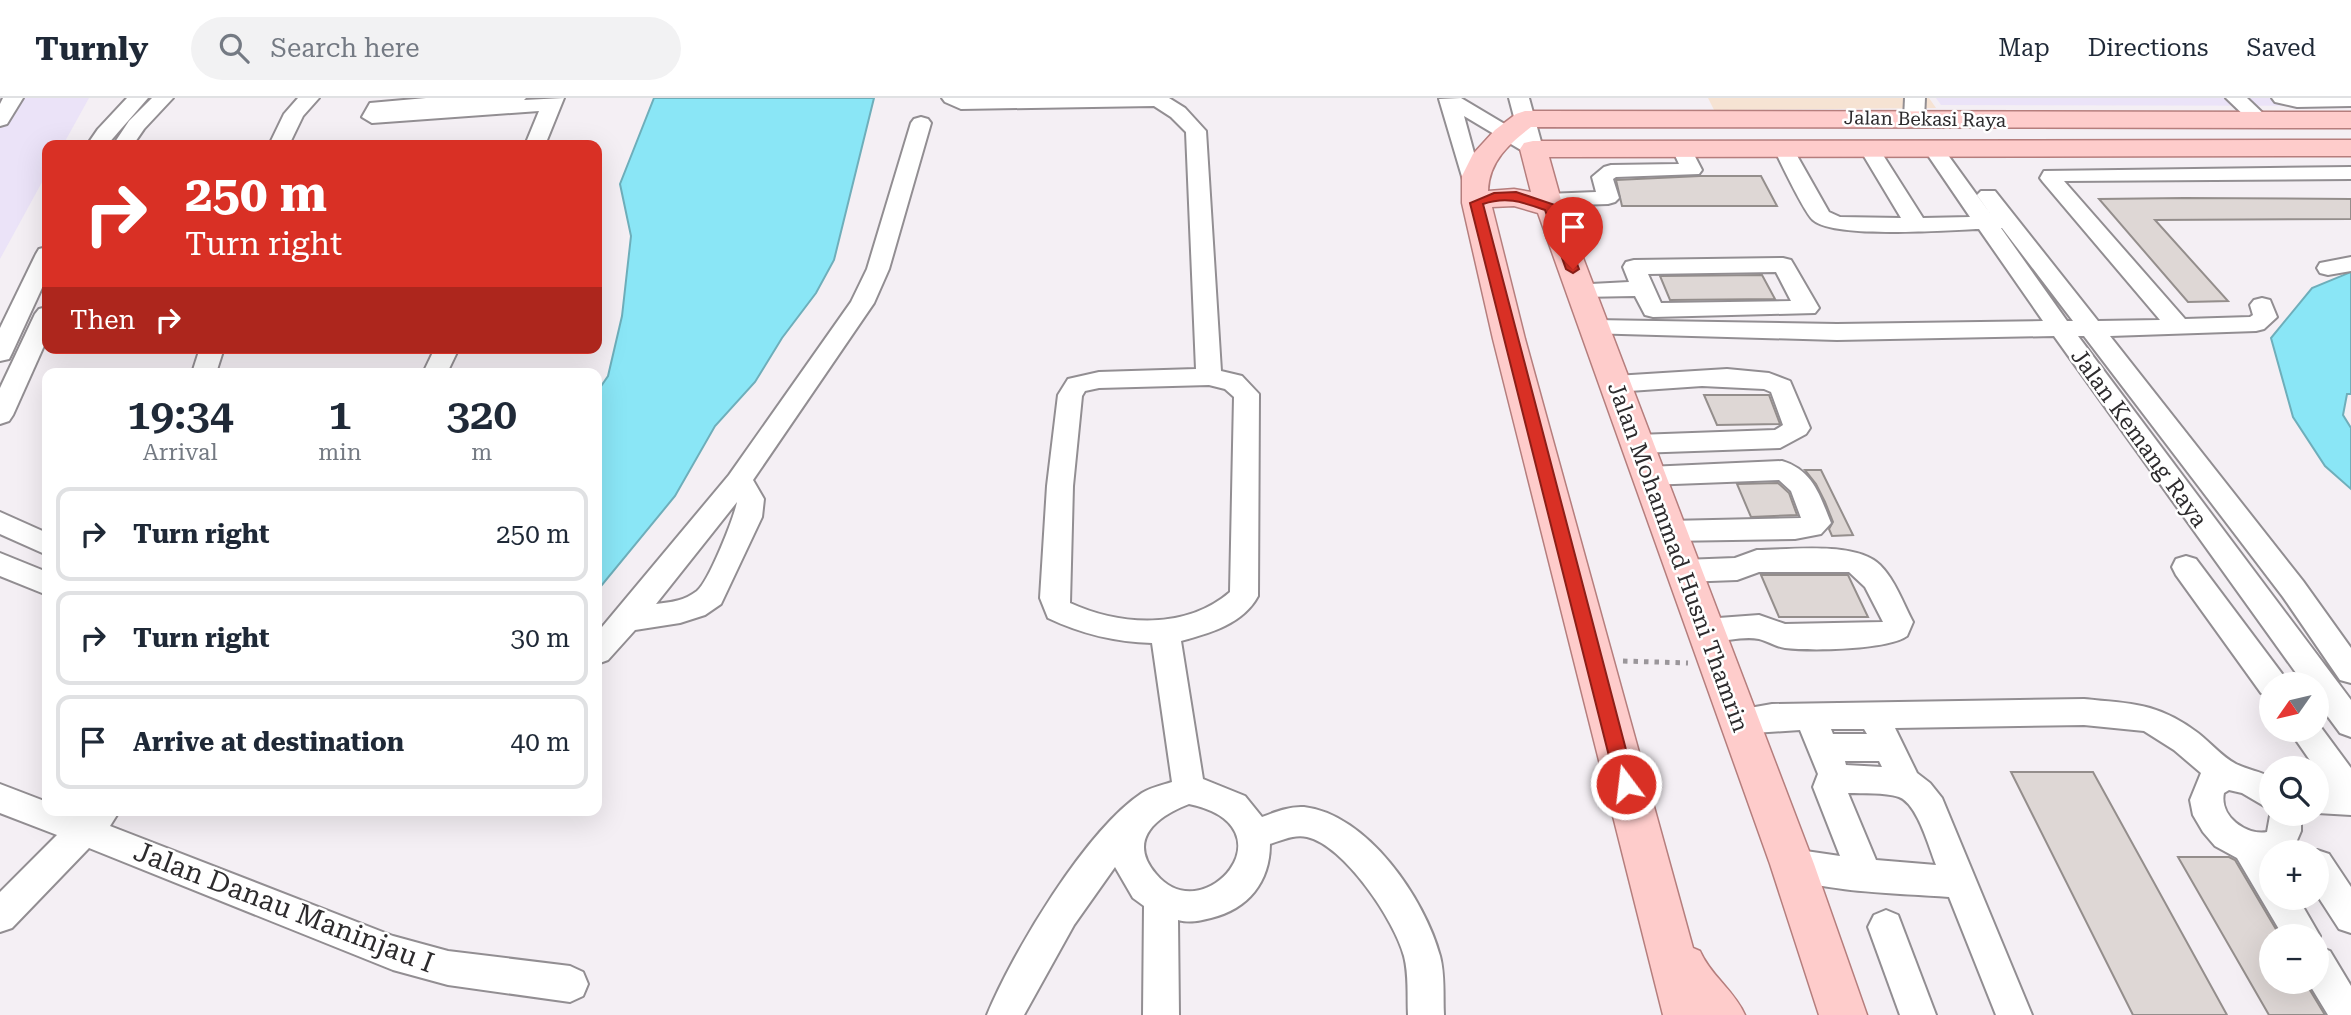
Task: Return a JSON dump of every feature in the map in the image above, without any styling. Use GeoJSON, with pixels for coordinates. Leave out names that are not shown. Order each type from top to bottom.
{"type":"FeatureCollection","features":[{"type":"Feature","properties":{"kind":"main road","name":"Jalan Bekasi Raya"},"geometry":{"type":"LineString","coordinates":[[1521,125],[1585,118],[1914,109],[2260,120],[2351,120]]}},
{"type":"Feature","properties":{"kind":"main road"},"geometry":{"type":"LineString","coordinates":[[1585,118],[1580,129],[1587,142],[1595,148]]}},
{"type":"Feature","properties":{"kind":"main road","name":"Jalan Bekasi Raya"},"geometry":{"type":"LineString","coordinates":[[1521,125],[1595,148],[2351,148]]}},
{"type":"Feature","properties":{"kind":"main road"},"geometry":{"type":"LineString","coordinates":[[1521,125],[1489,150],[1478,167],[1474,195],[1687,1015]]}},
{"type":"Feature","properties":{"kind":"main road","name":"Jalan Mohammad Husni Thamrin"},"geometry":{"type":"LineString","coordinates":[[1521,125],[1792,864],[1835,1005]]}},
{"type":"Feature","properties":{"kind":"main road"},"geometry":{"type":"LineString","coordinates":[[1474,195],[1516,195],[1549,204]]}},
{"type":"Feature","properties":{"kind":"main road"},"geometry":{"type":"LineString","coordinates":[[1665,932],[1691,985],[1721,1015]]}},
{"type":"Feature","properties":{"kind":"street"},"geometry":{"type":"LineString","coordinates":[[0,120],[13,98]]}},
{"type":"Feature","properties":{"kind":"street"},"geometry":{"type":"LineString","coordinates":[[100,140],[111,125],[138,98]]}},
{"type":"Feature","properties":{"kind":"street"},"geometry":{"type":"LineString","coordinates":[[126,140],[136,125],[163,98]]}},
{"type":"Feature","properties":{"kind":"street"},"geometry":{"type":"LineString","coordinates":[[516,98],[377,107],[372,117],[553,101],[537,140]]}},
{"type":"Feature","properties":{"kind":"street"},"geometry":{"type":"LineString","coordinates":[[952,98],[961,103],[1157,99],[1170,104],[1196,131],[1209,377]]}},
{"type":"Feature","properties":{"kind":"street"},"geometry":{"type":"LineString","coordinates":[[1449,98],[1521,125]]}},
{"type":"Feature","properties":{"kind":"street"},"geometry":{"type":"LineString","coordinates":[[1449,98],[1474,195]]}},
{"type":"Feature","properties":{"kind":"street"},"geometry":{"type":"LineString","coordinates":[[2236,98],[2260,120]]}},
{"type":"Feature","properties":{"kind":"street"},"geometry":{"type":"LineString","coordinates":[[2282,98],[2297,101],[2351,100]]}},
{"type":"Feature","properties":{"kind":"street"},"geometry":{"type":"LineString","coordinates":[[281,140],[294,114],[312,99]]}},
{"type":"Feature","properties":{"kind":"street"},"geometry":{"type":"LineString","coordinates":[[602,647],[627,620],[738,482],[862,303],[878,269],[920,122]]}},
{"type":"Feature","properties":{"kind":"street","name":"Jalan Kemang Raya"},"geometry":{"type":"LineString","coordinates":[[1942,148],[1997,222],[2099,338],[2293,589],[2351,671]]}},
{"type":"Feature","properties":{"kind":"street"},"geometry":{"type":"LineString","coordinates":[[1549,204],[1608,198],[1602,177],[1611,171],[1692,170],[1682,149]]}},
{"type":"Feature","properties":{"kind":"street"},"geometry":{"type":"LineString","coordinates":[[1784,149],[1824,219],[1836,223],[1916,225],[1997,222]]}},
{"type":"Feature","properties":{"kind":"street"},"geometry":{"type":"LineString","coordinates":[[1869,149],[1916,225]]}},
{"type":"Feature","properties":{"kind":"street"},"geometry":{"type":"LineString","coordinates":[[2179,327],[2050,178],[2051,175],[2351,173]]}},
{"type":"Feature","properties":{"kind":"street","name":"Jalan Kemang Raya"},"geometry":{"type":"LineString","coordinates":[[1997,222],[2066,338],[2340,693],[2351,724]]}},
{"type":"Feature","properties":{"kind":"street"},"geometry":{"type":"LineString","coordinates":[[2328,268],[2351,264]]}},
{"type":"Feature","properties":{"kind":"street"},"geometry":{"type":"LineString","coordinates":[[0,353],[42,265]]}},
{"type":"Feature","properties":{"kind":"street"},"geometry":{"type":"LineString","coordinates":[[1807,308],[1783,265],[1634,267],[1653,310],[1807,308],[1823,307],[1837,332]]}},
{"type":"Feature","properties":{"kind":"street"},"geometry":{"type":"LineString","coordinates":[[1580,290],[1644,289]]}},
{"type":"Feature","properties":{"kind":"street"},"geometry":{"type":"LineString","coordinates":[[1597,336],[2099,338],[2179,327],[2256,324],[2265,317],[2262,305]]}},
{"type":"Feature","properties":{"kind":"street"},"geometry":{"type":"LineString","coordinates":[[0,415],[42,325]]}},
{"type":"Feature","properties":{"kind":"street"},"geometry":{"type":"LineString","coordinates":[[1597,336],[1837,332],[1931,339]]}},
{"type":"Feature","properties":{"kind":"street"},"geometry":{"type":"LineString","coordinates":[[1209,377],[1233,382],[1247,394],[1244,596],[1233,610],[1207,622],[1165,631],[1118,631],[1071,618],[1058,610],[1054,598],[1065,419],[1070,395],[1077,385],[1099,380],[1209,377]]}},
{"type":"Feature","properties":{"kind":"street"},"geometry":{"type":"LineString","coordinates":[[1615,384],[1709,378],[1766,380],[1781,387],[1797,428],[1780,439],[1642,460]]}},
{"type":"Feature","properties":{"kind":"street"},"geometry":{"type":"LineString","coordinates":[[1642,460],[1782,470],[1791,473],[1799,480],[1817,523],[1811,527],[1795,529],[1668,531]]}},
{"type":"Feature","properties":{"kind":"street"},"geometry":{"type":"LineString","coordinates":[[627,620],[680,612],[695,607],[711,596],[751,508],[747,489],[738,482]]}},
{"type":"Feature","properties":{"kind":"street"},"geometry":{"type":"LineString","coordinates":[[0,522],[42,543]]}},
{"type":"Feature","properties":{"kind":"street"},"geometry":{"type":"LineString","coordinates":[[1683,571],[1737,569],[1757,561],[1853,561],[1866,566],[1876,576],[1898,622],[1897,628],[1890,633],[1872,635],[1784,636],[1759,627],[1711,647]]}},
{"type":"Feature","properties":{"kind":"street"},"geometry":{"type":"LineString","coordinates":[[0,564],[42,582]]}},
{"type":"Feature","properties":{"kind":"street"},"geometry":{"type":"LineString","coordinates":[[2186,567],[2263,672]]}},
{"type":"Feature","properties":{"kind":"street"},"geometry":{"type":"LineString","coordinates":[[1165,631],[1189,790]]}},
{"type":"Feature","properties":{"kind":"street"},"geometry":{"type":"LineString","coordinates":[[1738,721],[1810,717],[2084,712],[2150,719],[2185,741],[2226,775],[2251,782],[2259,789]]}},
{"type":"Feature","properties":{"kind":"street"},"geometry":{"type":"LineString","coordinates":[[1874,716],[1906,783],[1919,793],[1930,808],[2014,1015]]}},
{"type":"Feature","properties":{"kind":"street"},"geometry":{"type":"LineString","coordinates":[[1810,717],[1836,778]]}},
{"type":"Feature","properties":{"kind":"street"},"geometry":{"type":"LineString","coordinates":[[2314,742],[2351,793]]}},
{"type":"Feature","properties":{"kind":"street"},"geometry":{"type":"LineString","coordinates":[[1823,748],[1889,747]]}},
{"type":"Feature","properties":{"kind":"street"},"geometry":{"type":"LineString","coordinates":[[2226,775],[2210,784],[2206,803],[2213,820],[2226,835],[2249,848],[2259,865]]}},
{"type":"Feature","properties":{"kind":"street"},"geometry":{"type":"LineString","coordinates":[[1865,874],[1829,787],[1831,781],[1836,778],[1906,783]]}},
{"type":"Feature","properties":{"kind":"street"},"geometry":{"type":"LineString","coordinates":[[1005,1015],[1027,970],[1082,883],[1105,852],[1147,805],[1167,794],[1189,790],[1210,793],[1230,802],[1245,817],[1254,835],[1254,857],[1247,878],[1231,894],[1209,904],[1185,906],[1161,899],[1141,885],[1129,865],[1127,843],[1132,822]]}},
{"type":"Feature","properties":{"kind":"street","name":"Jalan Danau Maninjau I"},"geometry":{"type":"LineString","coordinates":[[0,797],[42,807]]}},
{"type":"Feature","properties":{"kind":"street"},"geometry":{"type":"LineString","coordinates":[[2329,800],[2351,801]]}},
{"type":"Feature","properties":{"kind":"street"},"geometry":{"type":"LineString","coordinates":[[0,916],[93,820]]}},
{"type":"Feature","properties":{"kind":"street","name":"Jalan Danau Maninjau I"},"geometry":{"type":"LineString","coordinates":[[93,820],[393,953],[448,968],[570,984]]}},
{"type":"Feature","properties":{"kind":"street"},"geometry":{"type":"LineString","coordinates":[[1254,835],[1285,824],[1305,822],[1322,829],[1359,852],[1378,873],[1412,925],[1422,956],[1426,1015]]}},
{"type":"Feature","properties":{"kind":"street"},"geometry":{"type":"LineString","coordinates":[[2249,848],[2269,848],[2280,843],[2280,826]]}},
{"type":"Feature","properties":{"kind":"street"},"geometry":{"type":"LineString","coordinates":[[1792,864],[1865,874],[1959,882]]}},
{"type":"Feature","properties":{"kind":"street"},"geometry":{"type":"LineString","coordinates":[[2329,883],[2351,917]]}},
{"type":"Feature","properties":{"kind":"street"},"geometry":{"type":"LineString","coordinates":[[1161,899],[1161,1015]]}},
{"type":"Feature","properties":{"kind":"street"},"geometry":{"type":"LineString","coordinates":[[1886,927],[1918,1015]]}},
{"type":"Feature","properties":{"kind":"street"},"geometry":{"type":"LineString","coordinates":[[2330,971],[2348,1015]]}},
{"type":"Feature","properties":{"kind":"path"},"geometry":{"type":"LineString","coordinates":[[1593,660],[1711,647]]}},
{"type":"Feature","properties":{"kind":"shaded area"},"geometry":{"type":"Polygon","coordinates":[[[0,98],[89,98],[66,140],[42,140],[42,182],[0,259],[0,98]]]}},
{"type":"Feature","properties":{"kind":"shaded area"},"geometry":{"type":"Polygon","coordinates":[[[1708,98],[1929,98],[1936,108],[1714,110],[1708,98]]]}},
{"type":"Feature","properties":{"kind":"shaded area"},"geometry":{"type":"Polygon","coordinates":[[[1936,98],[2351,98],[2351,106],[1941,105],[1936,98]]]}},
{"type":"Feature","properties":{"kind":"water"},"geometry":{"type":"Polygon","coordinates":[[[654,98],[874,98],[834,260],[816,293],[782,338],[755,382],[715,426],[675,496],[602,585],[602,385],[608,376],[622,316],[631,236],[620,184],[654,98]]]}},
{"type":"Feature","properties":{"kind":"water"},"geometry":{"type":"Polygon","coordinates":[[[2351,272],[2351,394],[2347,394],[2343,415],[2351,428],[2351,489],[2325,466],[2293,417],[2271,338],[2312,288],[2351,272]]]}},
{"type":"Feature","properties":{"kind":"building"},"geometry":{"type":"Polygon","coordinates":[[[1761,176],[1777,206],[1622,206],[1616,180],[1761,176]]]}},
{"type":"Feature","properties":{"kind":"building"},"geometry":{"type":"Polygon","coordinates":[[[2099,199],[2351,199],[2351,219],[2155,220],[2228,301],[2188,302],[2099,199]]]}},
{"type":"Feature","properties":{"kind":"building"},"geometry":{"type":"Polygon","coordinates":[[[1762,275],[1775,299],[1670,300],[1660,276],[1762,275]]]}},
{"type":"Feature","properties":{"kind":"building"},"geometry":{"type":"Polygon","coordinates":[[[1704,395],[1769,395],[1780,424],[1717,425],[1704,395]]]}},
{"type":"Feature","properties":{"kind":"building"},"geometry":{"type":"Polygon","coordinates":[[[1805,470],[1821,470],[1853,535],[1832,536],[1829,529],[1833,522],[1825,502],[1805,470]]]}},
{"type":"Feature","properties":{"kind":"building"},"geometry":{"type":"Polygon","coordinates":[[[1778,483],[1789,493],[1797,515],[1751,517],[1737,484],[1778,483]]]}},
{"type":"Feature","properties":{"kind":"building"},"geometry":{"type":"Polygon","coordinates":[[[1761,575],[1848,575],[1868,617],[1779,617],[1761,575]]]}},
{"type":"Feature","properties":{"kind":"building"},"geometry":{"type":"Polygon","coordinates":[[[2011,772],[2093,772],[2227,1015],[2133,1015],[2011,772]]]}},
{"type":"Feature","properties":{"kind":"building"},"geometry":{"type":"Polygon","coordinates":[[[2178,857],[2229,857],[2235,860],[2259,901],[2259,910],[2265,910],[2273,924],[2259,924],[2259,994],[2312,994],[2325,1015],[2269,1015],[2178,857]]]}},
{"type":"Feature","properties":{"kind":"route"},"geometry":{"type":"LineString","coordinates":[[1573,269],[1550,208],[1516,195],[1494,197],[1476,203],[1626,784]]}}]}
